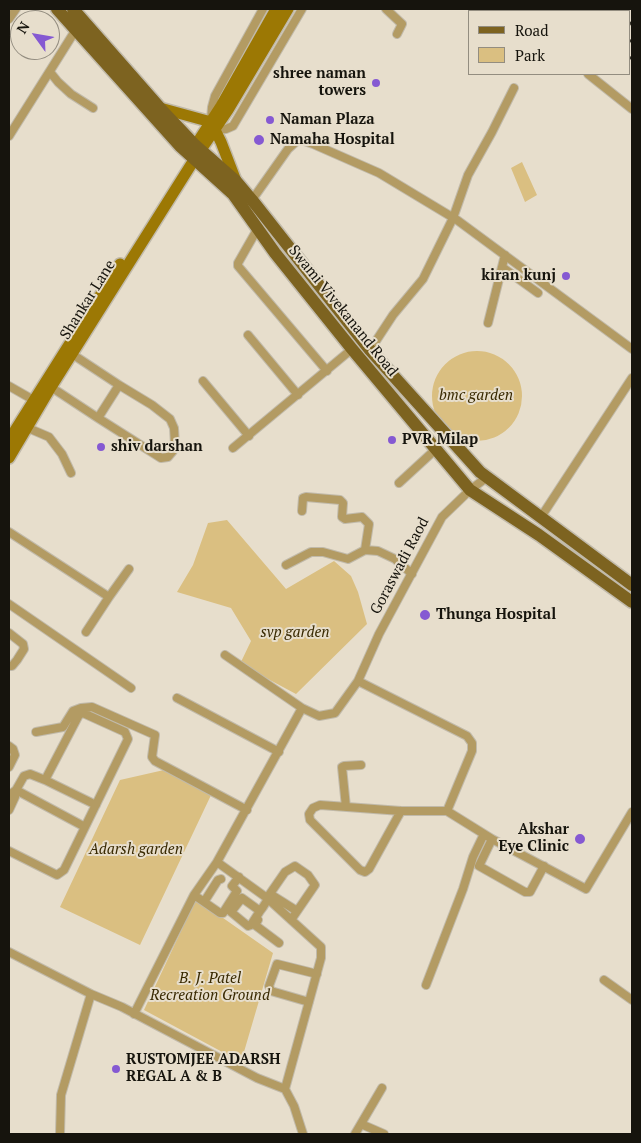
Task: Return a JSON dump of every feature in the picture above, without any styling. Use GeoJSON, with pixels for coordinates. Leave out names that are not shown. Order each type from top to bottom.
{"type":"FeatureCollection","features":[{"type":"Feature","properties":{"kind":"main road","name":"Swami Vivekanand Road"},"geometry":{"type":"LineString","coordinates":[[57,9],[75,31],[195,152],[233,194],[276,253],[352,349],[470,490],[539,535],[632,602]]}},
{"type":"Feature","properties":{"kind":"main road","name":"Swami Vivekanand Road"},"geometry":{"type":"LineString","coordinates":[[73,9],[160,108],[195,152],[236,182],[252,200],[370,350],[486,478],[632,585]]}},
{"type":"Feature","properties":{"kind":"street"},"geometry":{"type":"LineString","coordinates":[[9,19],[16,9]]}},
{"type":"Feature","properties":{"kind":"street"},"geometry":{"type":"LineString","coordinates":[[236,182],[213,126],[212,107],[215,96],[263,9]]}},
{"type":"Feature","properties":{"kind":"street"},"geometry":{"type":"LineString","coordinates":[[224,108],[276,9]]}},
{"type":"Feature","properties":{"kind":"street"},"geometry":{"type":"LineString","coordinates":[[195,152],[288,9]]}},
{"type":"Feature","properties":{"kind":"street"},"geometry":{"type":"LineString","coordinates":[[160,108],[213,126],[226,129],[233,126],[302,9]]}},
{"type":"Feature","properties":{"kind":"street"},"geometry":{"type":"LineString","coordinates":[[386,9],[402,24],[397,34]]}},
{"type":"Feature","properties":{"kind":"street"},"geometry":{"type":"LineString","coordinates":[[9,136],[75,31]]}},
{"type":"Feature","properties":{"kind":"street"},"geometry":{"type":"LineString","coordinates":[[50,72],[71,94],[94,108]]}},
{"type":"Feature","properties":{"kind":"street"},"geometry":{"type":"LineString","coordinates":[[589,75],[632,109]]}},
{"type":"Feature","properties":{"kind":"street"},"geometry":{"type":"LineString","coordinates":[[370,350],[393,315],[423,278],[453,218],[468,175],[514,88]]}},
{"type":"Feature","properties":{"kind":"street"},"geometry":{"type":"LineString","coordinates":[[252,200],[288,149],[299,139],[379,173],[453,218],[632,349]]}},
{"type":"Feature","properties":{"kind":"street","name":"Shankar Lane"},"geometry":{"type":"LineString","coordinates":[[9,458],[28,428],[37,402],[51,387],[72,354],[195,152]]}},
{"type":"Feature","properties":{"kind":"street","name":"Shankar Lane"},"geometry":{"type":"LineString","coordinates":[[9,440],[37,402],[195,152]]}},
{"type":"Feature","properties":{"kind":"street"},"geometry":{"type":"LineString","coordinates":[[258,228],[238,266],[327,371]]}},
{"type":"Feature","properties":{"kind":"street"},"geometry":{"type":"LineString","coordinates":[[488,323],[508,258]]}},
{"type":"Feature","properties":{"kind":"street"},"geometry":{"type":"LineString","coordinates":[[504,268],[537,294],[544,284]]}},
{"type":"Feature","properties":{"kind":"street"},"geometry":{"type":"LineString","coordinates":[[248,335],[298,396]]}},
{"type":"Feature","properties":{"kind":"street"},"geometry":{"type":"LineString","coordinates":[[233,448],[298,396],[352,349]]}},
{"type":"Feature","properties":{"kind":"street"},"geometry":{"type":"LineString","coordinates":[[51,387],[160,458],[168,457],[172,451],[175,438],[174,428],[170,419],[152,405],[72,354]]}},
{"type":"Feature","properties":{"kind":"street"},"geometry":{"type":"LineString","coordinates":[[541,517],[632,378]]}},
{"type":"Feature","properties":{"kind":"street"},"geometry":{"type":"LineString","coordinates":[[204,382],[249,436]]}},
{"type":"Feature","properties":{"kind":"street"},"geometry":{"type":"LineString","coordinates":[[98,418],[119,385]]}},
{"type":"Feature","properties":{"kind":"street"},"geometry":{"type":"LineString","coordinates":[[9,386],[37,402]]}},
{"type":"Feature","properties":{"kind":"street"},"geometry":{"type":"LineString","coordinates":[[28,428],[49,437],[62,454],[71,472]]}},
{"type":"Feature","properties":{"kind":"street"},"geometry":{"type":"LineString","coordinates":[[399,483],[436,448]]}},
{"type":"Feature","properties":{"kind":"street","name":"Goraswadi Raod"},"geometry":{"type":"LineString","coordinates":[[225,655],[302,708],[320,716],[335,714],[358,681],[379,634],[442,517],[470,490],[486,478]]}},
{"type":"Feature","properties":{"kind":"street"},"geometry":{"type":"LineString","coordinates":[[302,511],[303,498],[306,497],[340,500],[343,503],[342,517],[345,519],[362,517],[369,524],[365,550]]}},
{"type":"Feature","properties":{"kind":"street"},"geometry":{"type":"LineString","coordinates":[[9,532],[109,597]]}},
{"type":"Feature","properties":{"kind":"street"},"geometry":{"type":"LineString","coordinates":[[286,565],[311,552],[323,552],[348,559],[365,550],[378,550],[394,559],[412,574]]}},
{"type":"Feature","properties":{"kind":"street"},"geometry":{"type":"LineString","coordinates":[[86,632],[129,569]]}},
{"type":"Feature","properties":{"kind":"street"},"geometry":{"type":"LineString","coordinates":[[9,604],[131,688]]}},
{"type":"Feature","properties":{"kind":"street"},"geometry":{"type":"LineString","coordinates":[[9,633],[23,644],[24,649],[12,666],[9,666]]}},
{"type":"Feature","properties":{"kind":"street"},"geometry":{"type":"LineString","coordinates":[[358,681],[467,736],[472,743],[472,751],[447,811]]}},
{"type":"Feature","properties":{"kind":"street"},"geometry":{"type":"LineString","coordinates":[[177,698],[279,752]]}},
{"type":"Feature","properties":{"kind":"street"},"geometry":{"type":"LineString","coordinates":[[36,732],[63,727],[73,711],[92,707],[155,735],[152,757],[156,761],[247,810]]}},
{"type":"Feature","properties":{"kind":"street"},"geometry":{"type":"LineString","coordinates":[[134,1014],[194,895],[217,862],[302,708]]}},
{"type":"Feature","properties":{"kind":"street"},"geometry":{"type":"LineString","coordinates":[[9,852],[57,874],[64,870],[128,739],[124,732],[83,713],[79,715],[45,780]]}},
{"type":"Feature","properties":{"kind":"street"},"geometry":{"type":"LineString","coordinates":[[9,746],[13,749],[15,755],[9,767]]}},
{"type":"Feature","properties":{"kind":"street"},"geometry":{"type":"LineString","coordinates":[[346,807],[342,768],[344,766],[361,765]]}},
{"type":"Feature","properties":{"kind":"street"},"geometry":{"type":"LineString","coordinates":[[9,798],[24,776],[30,774],[96,805]]}},
{"type":"Feature","properties":{"kind":"street"},"geometry":{"type":"LineString","coordinates":[[9,810],[16,790]]}},
{"type":"Feature","properties":{"kind":"street"},"geometry":{"type":"LineString","coordinates":[[16,790],[85,827]]}},
{"type":"Feature","properties":{"kind":"street"},"geometry":{"type":"LineString","coordinates":[[401,811],[369,869],[365,872],[360,870],[310,820],[309,814],[313,808],[320,805],[401,811],[447,811],[492,839],[586,889],[632,812]]}},
{"type":"Feature","properties":{"kind":"street"},"geometry":{"type":"LineString","coordinates":[[426,985],[463,889],[473,857],[484,834]]}},
{"type":"Feature","properties":{"kind":"street"},"geometry":{"type":"LineString","coordinates":[[492,839],[479,866],[525,892],[530,892],[544,866]]}},
{"type":"Feature","properties":{"kind":"street"},"geometry":{"type":"LineString","coordinates":[[217,862],[269,898],[296,911]]}},
{"type":"Feature","properties":{"kind":"street"},"geometry":{"type":"LineString","coordinates":[[252,887],[244,899],[240,899],[231,912],[248,926],[285,872],[295,866],[308,875],[315,885],[291,920]]}},
{"type":"Feature","properties":{"kind":"street"},"geometry":{"type":"LineString","coordinates":[[194,895],[220,913],[223,913],[237,891],[230,885],[239,877]]}},
{"type":"Feature","properties":{"kind":"street"},"geometry":{"type":"LineString","coordinates":[[204,902],[218,880],[221,879]]}},
{"type":"Feature","properties":{"kind":"street"},"geometry":{"type":"LineString","coordinates":[[269,898],[314,939],[320,947],[322,958],[285,1089]]}},
{"type":"Feature","properties":{"kind":"street"},"geometry":{"type":"LineString","coordinates":[[269,898],[255,925],[279,943]]}},
{"type":"Feature","properties":{"kind":"street"},"geometry":{"type":"LineString","coordinates":[[244,899],[260,911]]}},
{"type":"Feature","properties":{"kind":"street"},"geometry":{"type":"LineString","coordinates":[[9,952],[91,994],[122,1007],[257,1078],[285,1089],[294,1106],[303,1134]]}},
{"type":"Feature","properties":{"kind":"street"},"geometry":{"type":"LineString","coordinates":[[309,1002],[272,991],[269,986],[277,964],[317,974]]}},
{"type":"Feature","properties":{"kind":"street"},"geometry":{"type":"LineString","coordinates":[[604,980],[632,1000]]}},
{"type":"Feature","properties":{"kind":"street"},"geometry":{"type":"LineString","coordinates":[[60,1134],[61,1095],[91,994]]}},
{"type":"Feature","properties":{"kind":"street"},"geometry":{"type":"LineString","coordinates":[[356,1134],[382,1088]]}},
{"type":"Feature","properties":{"kind":"street"},"geometry":{"type":"LineString","coordinates":[[361,1124],[384,1134]]}},
{"type":"Feature","properties":{"kind":"green space"},"geometry":{"type":"Polygon","coordinates":[[[522,162],[537,195],[525,202],[511,168],[522,162]]]}},
{"type":"Feature","properties":{"kind":"green space","name":"bmc garden"},"geometry":{"type":"Polygon","coordinates":[[[477,351],[494,354],[509,364],[519,379],[522,396],[519,413],[509,428],[494,438],[477,441],[460,438],[445,428],[435,413],[432,396],[435,379],[445,364],[460,354],[477,351]]]}},
{"type":"Feature","properties":{"kind":"green space","name":"svp garden"},"geometry":{"type":"Polygon","coordinates":[[[227,520],[286,589],[334,561],[351,576],[358,592],[367,624],[296,694],[240,664],[251,641],[231,608],[177,592],[193,565],[208,523],[227,520]]]}},
{"type":"Feature","properties":{"kind":"green space","name":"Adarsh garden"},"geometry":{"type":"Polygon","coordinates":[[[164,770],[212,793],[140,945],[60,907],[120,780],[164,770]]]}},
{"type":"Feature","properties":{"kind":"green space","name":"B. J. Patel Recreation Ground"},"geometry":{"type":"Polygon","coordinates":[[[196,899],[273,953],[241,1062],[144,1010],[196,899]]]}},
{"type":"Feature","properties":{"kind":"place","name":"shree naman towers"},"geometry":{"type":"Point","coordinates":[376,83]}},
{"type":"Feature","properties":{"kind":"place","name":"Naman Plaza"},"geometry":{"type":"Point","coordinates":[270,120]}},
{"type":"Feature","properties":{"kind":"place","name":"Namaha Hospital"},"geometry":{"type":"Point","coordinates":[259,140]}},
{"type":"Feature","properties":{"kind":"place","name":"kiran kunj"},"geometry":{"type":"Point","coordinates":[566,276]}},
{"type":"Feature","properties":{"kind":"place","name":"PVR Milap"},"geometry":{"type":"Point","coordinates":[392,440]}},
{"type":"Feature","properties":{"kind":"place","name":"shiv darshan"},"geometry":{"type":"Point","coordinates":[101,447]}},
{"type":"Feature","properties":{"kind":"place","name":"Thunga Hospital"},"geometry":{"type":"Point","coordinates":[425,615]}},
{"type":"Feature","properties":{"kind":"place","name":"Akshar Eye Clinic"},"geometry":{"type":"Point","coordinates":[580,839]}},
{"type":"Feature","properties":{"kind":"place","name":"RUSTOMJEE ADARSH REGAL A & B"},"geometry":{"type":"Point","coordinates":[116,1069]}}]}
